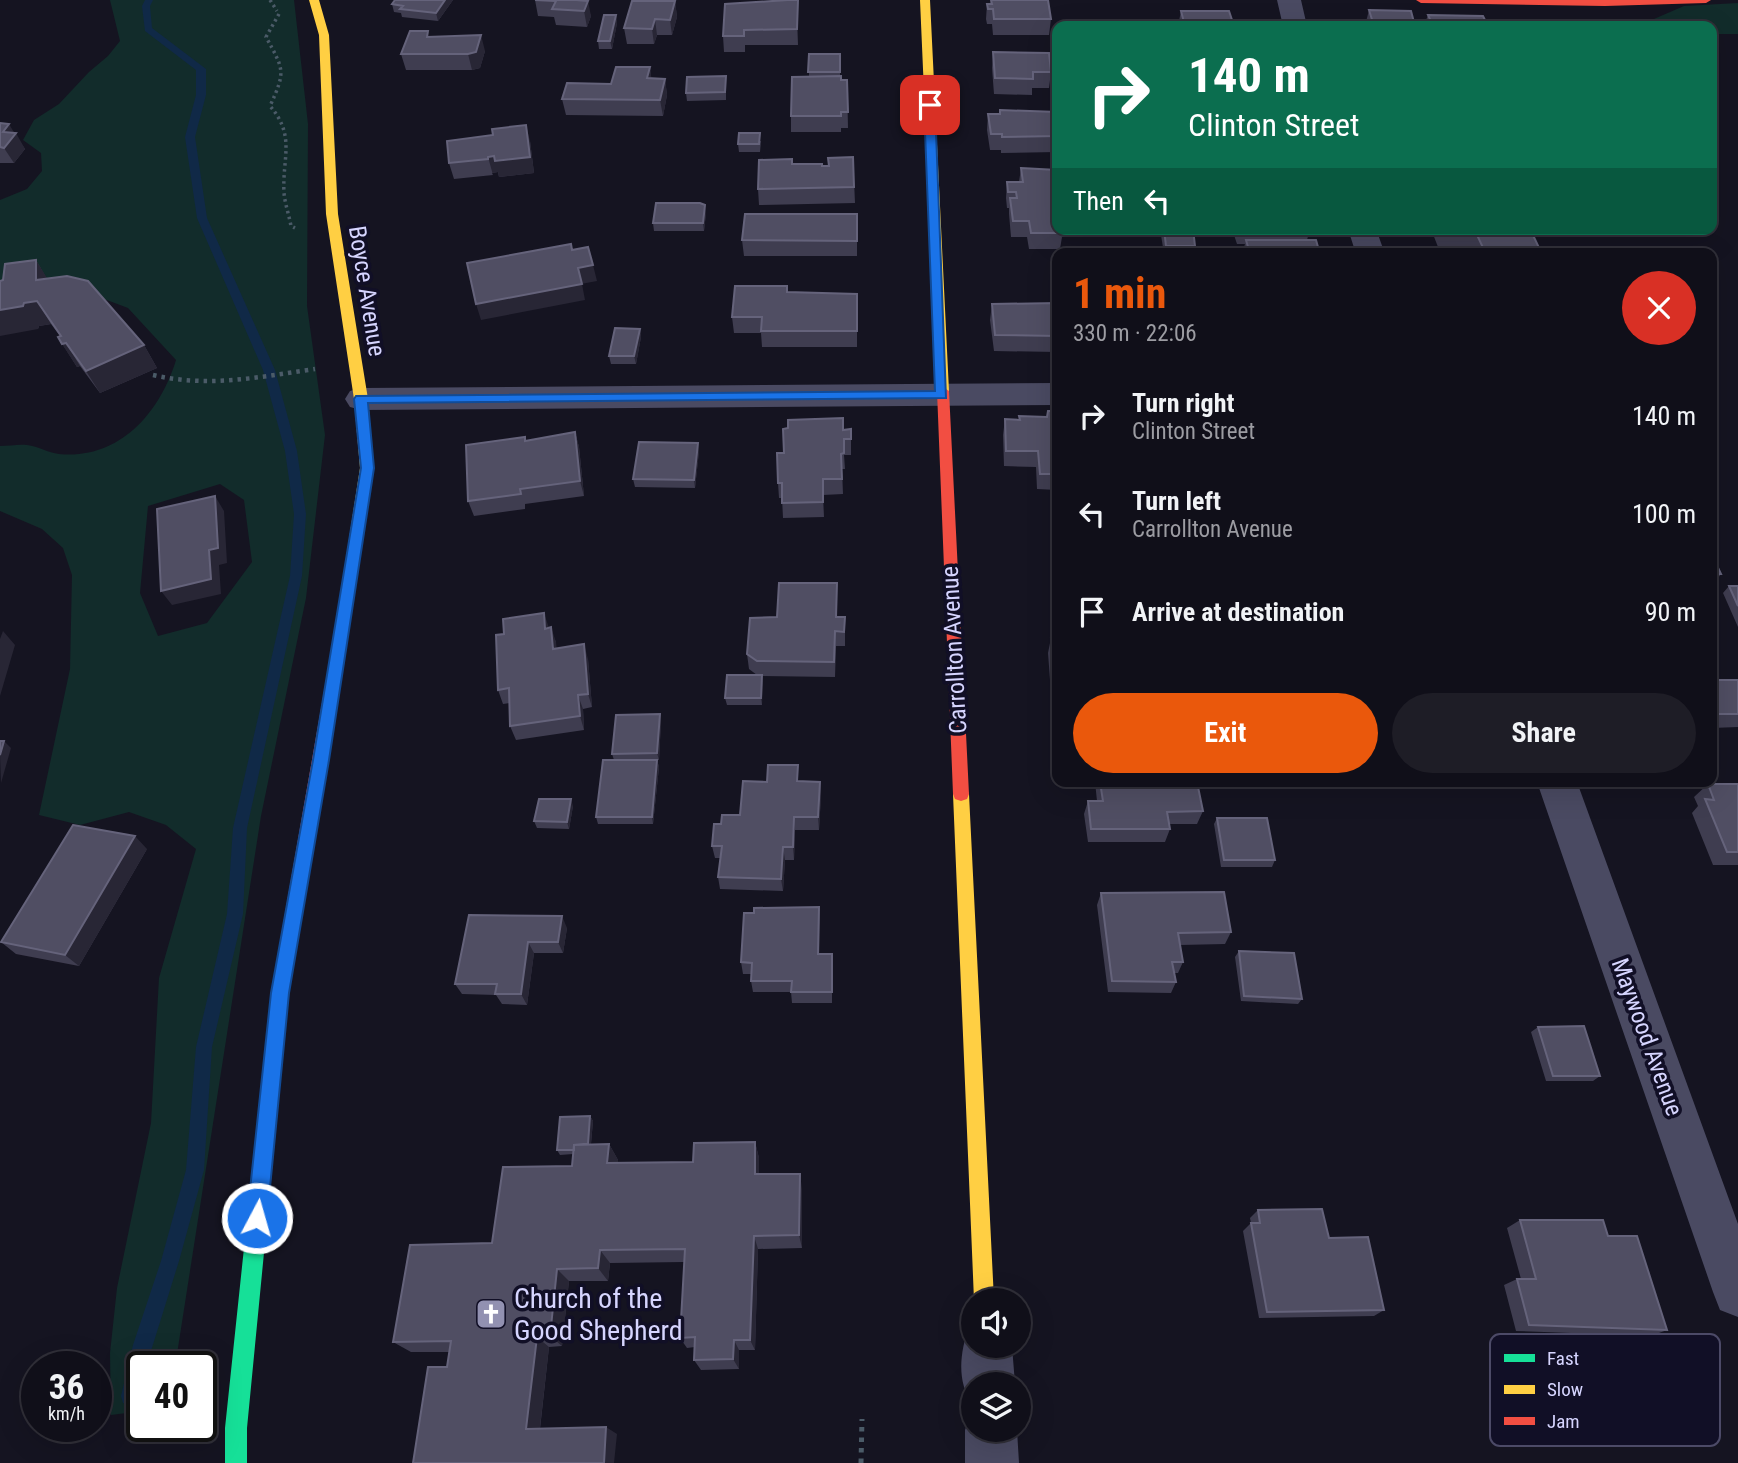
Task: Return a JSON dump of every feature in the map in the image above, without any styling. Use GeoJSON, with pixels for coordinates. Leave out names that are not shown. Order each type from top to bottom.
{"type":"FeatureCollection","features":[{"type":"Feature","properties":{"kind":"street","name":"Boyce Avenue"},"geometry":{"type":"LineString","coordinates":[[236,1463],[236,1428],[280,993],[368,468],[361,399],[335,239],[324,35],[314,0]]}},
{"type":"Feature","properties":{"kind":"street","name":"Carrollton Avenue"},"geometry":{"type":"LineString","coordinates":[[925,0],[984,1288]]}},
{"type":"Feature","properties":{"kind":"street"},"geometry":{"type":"LineString","coordinates":[[1289,0],[1294,21]]}},
{"type":"Feature","properties":{"kind":"street"},"geometry":{"type":"LineString","coordinates":[[1421,0],[1605,3],[1706,0]]}},
{"type":"Feature","properties":{"kind":"street"},"geometry":{"type":"LineString","coordinates":[[361,399],[1052,394]]}},
{"type":"Feature","properties":{"kind":"street","name":"Maywood Avenue"},"geometry":{"type":"LineString","coordinates":[[1559,787],[1738,1292]]}},
{"type":"Feature","properties":{"kind":"street"},"geometry":{"type":"LineString","coordinates":[[991,1442],[992,1463]]}},
{"type":"Feature","properties":{"kind":"path"},"geometry":{"type":"LineString","coordinates":[[279,14],[266,37],[279,61],[283,78],[271,106],[282,117],[288,145],[284,194],[291,226],[309,237],[335,239]]}},
{"type":"Feature","properties":{"kind":"path"},"geometry":{"type":"LineString","coordinates":[[153,375],[220,384],[309,369]]}},
{"type":"Feature","properties":{"kind":"path"},"geometry":{"type":"LineString","coordinates":[[861,1463],[862,1419]]}},
{"type":"Feature","properties":{"kind":"green space"},"geometry":{"type":"Polygon","coordinates":[[[110,0],[294,0],[308,124],[307,306],[325,435],[306,598],[261,816],[177,1351],[126,1351],[126,1413],[112,1415],[110,1351],[117,1288],[151,1123],[159,978],[196,849],[166,825],[129,812],[80,825],[39,815],[70,669],[72,575],[63,548],[42,529],[0,511],[0,446],[27,445],[59,454],[81,454],[118,441],[148,415],[169,380],[176,360],[128,308],[51,279],[0,289],[0,200],[27,189],[42,171],[41,153],[23,140],[34,120],[59,104],[120,41],[110,0]],[[220,484],[148,506],[140,593],[158,636],[207,623],[252,562],[244,500],[220,484]]]}},
{"type":"Feature","properties":{"kind":"green space"},"geometry":{"type":"Polygon","coordinates":[[[1738,3],[1738,34],[1717,34],[1717,21],[1654,19],[1684,6],[1738,3]]]}},
{"type":"Feature","properties":{"kind":"building"},"geometry":{"type":"Polygon","coordinates":[[[395,0],[445,0],[436,13],[400,9],[403,6],[392,4],[395,0]]]}},
{"type":"Feature","properties":{"kind":"building"},"geometry":{"type":"Polygon","coordinates":[[[535,0],[588,1],[584,11],[552,9],[556,1],[535,0]]]}},
{"type":"Feature","properties":{"kind":"building"},"geometry":{"type":"Polygon","coordinates":[[[798,0],[797,29],[744,30],[744,36],[723,36],[725,4],[798,0]]]}},
{"type":"Feature","properties":{"kind":"building"},"geometry":{"type":"Polygon","coordinates":[[[991,0],[1048,0],[1051,19],[994,19],[993,9],[988,9],[987,4],[992,4],[991,0]]]}},
{"type":"Feature","properties":{"kind":"building"},"geometry":{"type":"Polygon","coordinates":[[[632,1],[675,1],[670,20],[655,19],[652,29],[624,28],[632,1]]]}},
{"type":"Feature","properties":{"kind":"building"},"geometry":{"type":"Polygon","coordinates":[[[1369,10],[1411,11],[1414,21],[1372,21],[1369,10]]]}},
{"type":"Feature","properties":{"kind":"building"},"geometry":{"type":"Polygon","coordinates":[[[1181,11],[1229,11],[1232,21],[1184,21],[1181,11]]]}},
{"type":"Feature","properties":{"kind":"building"},"geometry":{"type":"Polygon","coordinates":[[[604,15],[616,15],[610,41],[598,41],[604,15]]]}},
{"type":"Feature","properties":{"kind":"building"},"geometry":{"type":"Polygon","coordinates":[[[1428,15],[1483,16],[1486,21],[1431,21],[1428,15]]]}},
{"type":"Feature","properties":{"kind":"building"},"geometry":{"type":"Polygon","coordinates":[[[410,31],[428,31],[427,37],[481,35],[476,52],[468,54],[401,54],[410,31]]]}},
{"type":"Feature","properties":{"kind":"building"},"geometry":{"type":"Polygon","coordinates":[[[993,52],[1049,53],[1051,72],[1033,72],[1033,79],[995,78],[993,52]]]}},
{"type":"Feature","properties":{"kind":"building"},"geometry":{"type":"Polygon","coordinates":[[[809,54],[840,54],[840,72],[808,72],[809,54]]]}},
{"type":"Feature","properties":{"kind":"building"},"geometry":{"type":"Polygon","coordinates":[[[616,67],[650,67],[647,78],[665,79],[660,100],[562,99],[567,83],[611,84],[616,67]]]}},
{"type":"Feature","properties":{"kind":"building"},"geometry":{"type":"Polygon","coordinates":[[[726,76],[725,92],[686,93],[687,77],[726,76]]]}},
{"type":"Feature","properties":{"kind":"building"},"geometry":{"type":"Polygon","coordinates":[[[841,76],[841,80],[847,80],[848,112],[841,112],[841,116],[791,116],[792,77],[841,76]]]}},
{"type":"Feature","properties":{"kind":"building"},"geometry":{"type":"Polygon","coordinates":[[[1000,110],[1052,112],[1052,136],[1002,137],[1002,134],[991,134],[988,114],[1000,114],[1000,110]]]}},
{"type":"Feature","properties":{"kind":"building"},"geometry":{"type":"Polygon","coordinates":[[[0,123],[9,124],[3,132],[16,133],[4,148],[0,147],[0,123]]]}},
{"type":"Feature","properties":{"kind":"building"},"geometry":{"type":"Polygon","coordinates":[[[526,125],[530,157],[495,161],[494,156],[449,163],[447,141],[493,135],[492,129],[526,125]]]}},
{"type":"Feature","properties":{"kind":"building"},"geometry":{"type":"Polygon","coordinates":[[[739,133],[760,133],[759,144],[738,144],[739,133]]]}},
{"type":"Feature","properties":{"kind":"building"},"geometry":{"type":"Polygon","coordinates":[[[853,157],[854,187],[758,189],[759,160],[792,159],[792,164],[829,166],[828,158],[853,157]]]}},
{"type":"Feature","properties":{"kind":"building"},"geometry":{"type":"Polygon","coordinates":[[[1021,168],[1052,170],[1052,233],[1031,233],[1029,221],[1013,221],[1010,198],[1017,198],[1016,192],[1008,192],[1007,182],[1023,182],[1021,168]]]}},
{"type":"Feature","properties":{"kind":"building"},"geometry":{"type":"Polygon","coordinates":[[[656,203],[705,205],[703,223],[653,223],[656,203]]]}},
{"type":"Feature","properties":{"kind":"building"},"geometry":{"type":"Polygon","coordinates":[[[745,214],[857,214],[857,241],[742,240],[745,214]]]}},
{"type":"Feature","properties":{"kind":"building"},"geometry":{"type":"Polygon","coordinates":[[[1165,235],[1194,235],[1195,246],[1166,246],[1165,235]]]}},
{"type":"Feature","properties":{"kind":"building"},"geometry":{"type":"Polygon","coordinates":[[[1477,235],[1533,235],[1539,248],[1483,248],[1477,235]]]}},
{"type":"Feature","properties":{"kind":"building"},"geometry":{"type":"Polygon","coordinates":[[[1246,240],[1316,240],[1318,248],[1248,248],[1246,240]]]}},
{"type":"Feature","properties":{"kind":"building"},"geometry":{"type":"Polygon","coordinates":[[[571,244],[572,250],[588,247],[593,265],[578,268],[582,284],[476,304],[467,263],[571,244]]]}},
{"type":"Feature","properties":{"kind":"building"},"geometry":{"type":"Polygon","coordinates":[[[36,260],[36,280],[67,276],[88,281],[144,345],[86,371],[66,343],[62,344],[58,337],[61,336],[37,301],[0,310],[0,281],[3,280],[5,264],[36,260]]]}},
{"type":"Feature","properties":{"kind":"building"},"geometry":{"type":"Polygon","coordinates":[[[735,286],[787,286],[787,292],[857,294],[857,331],[761,331],[762,317],[732,317],[735,286]]]}},
{"type":"Feature","properties":{"kind":"building"},"geometry":{"type":"Polygon","coordinates":[[[1052,303],[1052,336],[995,335],[992,304],[1052,303]]]}},
{"type":"Feature","properties":{"kind":"building"},"geometry":{"type":"Polygon","coordinates":[[[615,328],[640,329],[634,356],[609,356],[615,328]]]}},
{"type":"Feature","properties":{"kind":"building"},"geometry":{"type":"Polygon","coordinates":[[[1048,411],[1052,411],[1052,474],[1040,474],[1038,451],[1006,451],[1005,419],[1020,420],[1019,416],[1047,417],[1048,411]]]}},
{"type":"Feature","properties":{"kind":"building"},"geometry":{"type":"Polygon","coordinates":[[[843,418],[843,430],[851,429],[851,439],[844,439],[844,453],[841,454],[842,479],[823,479],[823,502],[782,503],[777,453],[784,453],[783,429],[788,428],[788,420],[843,418]]]}},
{"type":"Feature","properties":{"kind":"building"},"geometry":{"type":"Polygon","coordinates":[[[575,432],[580,481],[520,489],[521,494],[468,501],[466,445],[525,437],[525,441],[575,432]]]}},
{"type":"Feature","properties":{"kind":"building"},"geometry":{"type":"Polygon","coordinates":[[[639,442],[698,443],[694,480],[633,479],[639,442]]]}},
{"type":"Feature","properties":{"kind":"building"},"geometry":{"type":"Polygon","coordinates":[[[215,496],[218,548],[209,550],[211,579],[161,591],[157,509],[215,496]]]}},
{"type":"Feature","properties":{"kind":"building"},"geometry":{"type":"Polygon","coordinates":[[[779,583],[837,583],[836,617],[845,617],[844,632],[835,631],[834,662],[757,661],[747,654],[750,618],[777,617],[779,583]]]}},
{"type":"Feature","properties":{"kind":"building"},"geometry":{"type":"Polygon","coordinates":[[[1729,586],[1738,586],[1738,606],[1729,586]]]}},
{"type":"Feature","properties":{"kind":"building"},"geometry":{"type":"Polygon","coordinates":[[[544,613],[545,629],[551,627],[553,649],[584,644],[588,694],[578,695],[580,716],[510,726],[509,688],[498,690],[496,635],[504,634],[503,619],[544,613]]]}},
{"type":"Feature","properties":{"kind":"building"},"geometry":{"type":"Polygon","coordinates":[[[727,675],[762,675],[761,698],[725,698],[727,675]]]}},
{"type":"Feature","properties":{"kind":"building"},"geometry":{"type":"Polygon","coordinates":[[[1717,680],[1738,680],[1738,714],[1717,714],[1717,680]]]}},
{"type":"Feature","properties":{"kind":"building"},"geometry":{"type":"Polygon","coordinates":[[[660,714],[657,753],[612,754],[616,715],[660,714]]]}},
{"type":"Feature","properties":{"kind":"building"},"geometry":{"type":"Polygon","coordinates":[[[603,760],[657,760],[652,817],[596,817],[603,760]]]}},
{"type":"Feature","properties":{"kind":"building"},"geometry":{"type":"Polygon","coordinates":[[[768,765],[798,765],[797,781],[820,782],[818,817],[794,817],[793,847],[783,847],[781,879],[718,877],[722,846],[712,846],[714,824],[721,824],[722,815],[740,815],[743,781],[767,782],[768,765]]]}},
{"type":"Feature","properties":{"kind":"building"},"geometry":{"type":"Polygon","coordinates":[[[1717,784],[1738,784],[1738,852],[1727,852],[1705,799],[1714,800],[1709,787],[1717,787],[1717,784]]]}},
{"type":"Feature","properties":{"kind":"building"},"geometry":{"type":"Polygon","coordinates":[[[1101,787],[1198,787],[1203,811],[1167,812],[1170,829],[1091,829],[1088,801],[1103,801],[1101,787]]]}},
{"type":"Feature","properties":{"kind":"building"},"geometry":{"type":"Polygon","coordinates":[[[539,799],[571,799],[567,822],[534,821],[539,799]]]}},
{"type":"Feature","properties":{"kind":"building"},"geometry":{"type":"Polygon","coordinates":[[[1217,818],[1267,818],[1275,860],[1224,860],[1217,818]]]}},
{"type":"Feature","properties":{"kind":"building"},"geometry":{"type":"Polygon","coordinates":[[[73,825],[135,836],[65,955],[1,942],[73,825]]]}},
{"type":"Feature","properties":{"kind":"building"},"geometry":{"type":"Polygon","coordinates":[[[1224,892],[1231,932],[1178,933],[1183,962],[1172,962],[1176,982],[1112,981],[1101,893],[1224,892]]]}},
{"type":"Feature","properties":{"kind":"building"},"geometry":{"type":"Polygon","coordinates":[[[819,907],[818,954],[832,954],[832,992],[791,992],[792,981],[751,981],[752,963],[741,962],[744,913],[754,913],[754,908],[819,907]]]}},
{"type":"Feature","properties":{"kind":"building"},"geometry":{"type":"Polygon","coordinates":[[[469,915],[562,916],[558,942],[528,942],[521,994],[495,994],[497,984],[455,984],[469,915]]]}},
{"type":"Feature","properties":{"kind":"building"},"geometry":{"type":"Polygon","coordinates":[[[1239,951],[1294,953],[1302,999],[1244,996],[1239,951]]]}},
{"type":"Feature","properties":{"kind":"building"},"geometry":{"type":"Polygon","coordinates":[[[1584,1026],[1600,1076],[1553,1076],[1538,1027],[1584,1026]]]}},
{"type":"Feature","properties":{"kind":"building"},"geometry":{"type":"Polygon","coordinates":[[[590,1116],[588,1144],[574,1145],[574,1150],[557,1150],[560,1117],[590,1116]]]}},
{"type":"Feature","properties":{"kind":"building","name":"Church of the Good Shepherd"},"geometry":{"type":"Polygon","coordinates":[[[755,1142],[755,1174],[800,1174],[799,1235],[754,1236],[750,1340],[734,1340],[733,1359],[694,1360],[695,1337],[680,1338],[685,1249],[600,1250],[598,1268],[557,1269],[550,1336],[537,1337],[526,1429],[606,1427],[604,1463],[413,1463],[428,1367],[447,1367],[451,1341],[393,1342],[410,1245],[492,1243],[503,1167],[572,1166],[574,1145],[609,1144],[607,1163],[693,1162],[694,1143],[755,1142]]]}},
{"type":"Feature","properties":{"kind":"building"},"geometry":{"type":"Polygon","coordinates":[[[1322,1209],[1329,1238],[1368,1237],[1384,1310],[1267,1312],[1251,1223],[1260,1223],[1258,1210],[1322,1209]]]}},
{"type":"Feature","properties":{"kind":"building"},"geometry":{"type":"Polygon","coordinates":[[[1520,1220],[1603,1220],[1608,1236],[1637,1236],[1667,1330],[1529,1325],[1517,1279],[1536,1279],[1520,1220]]]}},
{"type":"Feature","properties":{"kind":"waterway"},"geometry":{"type":"LineString","coordinates":[[141,1351],[170,1261],[195,1170],[204,1047],[235,914],[240,828],[296,576],[300,514],[291,451],[269,370],[202,218],[190,137],[201,95],[201,69],[148,29],[146,6],[149,0]]}},
{"type":"Feature","properties":{"kind":"traffic: fast"},"geometry":{"type":"LineString","coordinates":[[236,1463],[236,1428],[260,1191]]}},
{"type":"Feature","properties":{"kind":"traffic: slow"},"geometry":{"type":"LineString","coordinates":[[314,0],[324,35],[332,214],[361,399],[367,468],[343,623]]}},
{"type":"Feature","properties":{"kind":"traffic: slow"},"geometry":{"type":"LineString","coordinates":[[925,0],[943,391]]}},
{"type":"Feature","properties":{"kind":"traffic: slow"},"geometry":{"type":"LineString","coordinates":[[961,794],[983,1288]]}},
{"type":"Feature","properties":{"kind":"traffic: jam"},"geometry":{"type":"LineString","coordinates":[[1421,0],[1605,3],[1706,0]]}},
{"type":"Feature","properties":{"kind":"traffic: jam"},"geometry":{"type":"LineString","coordinates":[[943,391],[961,794]]}},
{"type":"Feature","properties":{"kind":"traffic: jam"},"geometry":{"type":"LineString","coordinates":[[260,1191],[280,993],[343,623]]}},
{"type":"Feature","properties":{"kind":"place","name":"Church of the Good Shepherd"},"geometry":{"type":"Point","coordinates":[491,1314]}},
{"type":"Feature","properties":{"kind":"route"},"geometry":{"type":"LineString","coordinates":[[257,1218],[280,993],[368,468],[361,399],[942,395],[930,105]]}}]}
